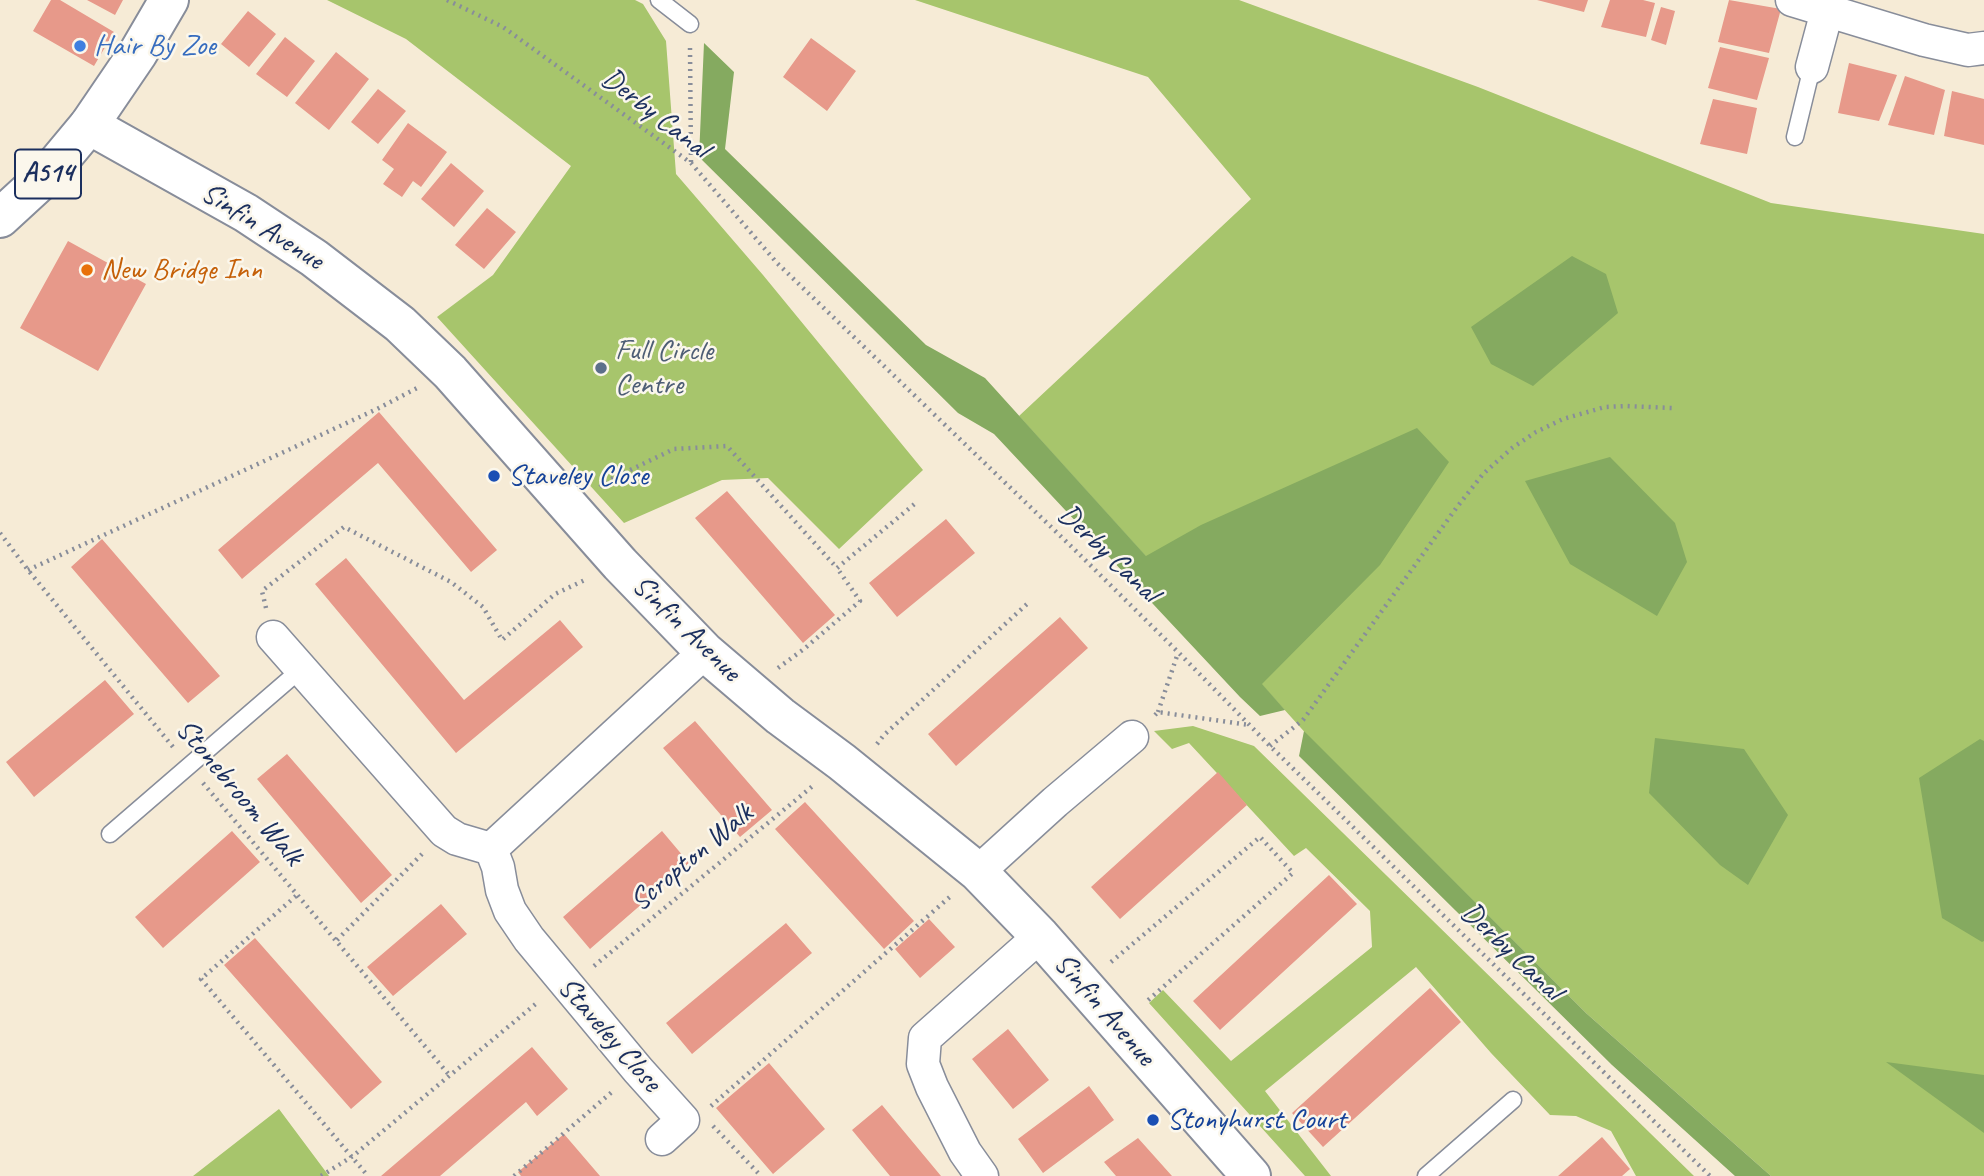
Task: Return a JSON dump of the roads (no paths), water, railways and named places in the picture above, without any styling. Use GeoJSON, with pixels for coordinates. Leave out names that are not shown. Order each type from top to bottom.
{"type":"FeatureCollection","features":[{"type":"Feature","properties":{"kind":"street","name":"A514"},"geometry":{"type":"LineString","coordinates":[[0,218],[49,173],[89,125],[169,0]]}},
{"type":"Feature","properties":{"kind":"street"},"geometry":{"type":"LineString","coordinates":[[1792,0],[1924,40],[1969,50],[1984,48]]}},
{"type":"Feature","properties":{"kind":"street"},"geometry":{"type":"LineString","coordinates":[[1812,67],[1827,11]]}},
{"type":"Feature","properties":{"kind":"street","name":"Sinfin Avenue"},"geometry":{"type":"LineString","coordinates":[[89,125],[246,213],[314,258],[400,324],[450,372],[573,513],[705,652],[780,716],[978,872],[1040,936],[1251,1176]]}},
{"type":"Feature","properties":{"kind":"street"},"geometry":{"type":"LineString","coordinates":[[273,637],[444,831],[457,839],[491,849],[705,652]]}},
{"type":"Feature","properties":{"kind":"street"},"geometry":{"type":"LineString","coordinates":[[978,872],[1132,737]]}},
{"type":"Feature","properties":{"kind":"street","name":"Staveley Close"},"geometry":{"type":"LineString","coordinates":[[491,849],[510,911],[529,939],[683,1124]]}},
{"type":"Feature","properties":{"kind":"street"},"geometry":{"type":"LineString","coordinates":[[982,1176],[965,1152],[932,1087],[923,1064],[925,1038],[1040,936]]}},
{"type":"Feature","properties":{"kind":"lane"},"geometry":{"type":"LineString","coordinates":[[659,0],[690,24]]}},
{"type":"Feature","properties":{"kind":"lane"},"geometry":{"type":"LineString","coordinates":[[1795,137],[1812,67]]}},
{"type":"Feature","properties":{"kind":"lane"},"geometry":{"type":"LineString","coordinates":[[110,834],[300,670]]}},
{"type":"Feature","properties":{"kind":"lane"},"geometry":{"type":"LineString","coordinates":[[1426,1176],[1513,1100]]}},
{"type":"Feature","properties":{"kind":"place","name":"Hair By Zoe"},"geometry":{"type":"Point","coordinates":[80,46]}},
{"type":"Feature","properties":{"kind":"place","name":"New Bridge Inn"},"geometry":{"type":"Point","coordinates":[87,270]}},
{"type":"Feature","properties":{"kind":"place","name":"Full Circle Centre"},"geometry":{"type":"Point","coordinates":[601,368]}},
{"type":"Feature","properties":{"kind":"place","name":"Staveley Close"},"geometry":{"type":"Point","coordinates":[494,476]}},
{"type":"Feature","properties":{"kind":"place","name":"Stonyhurst Court"},"geometry":{"type":"Point","coordinates":[1153,1120]}}]}
